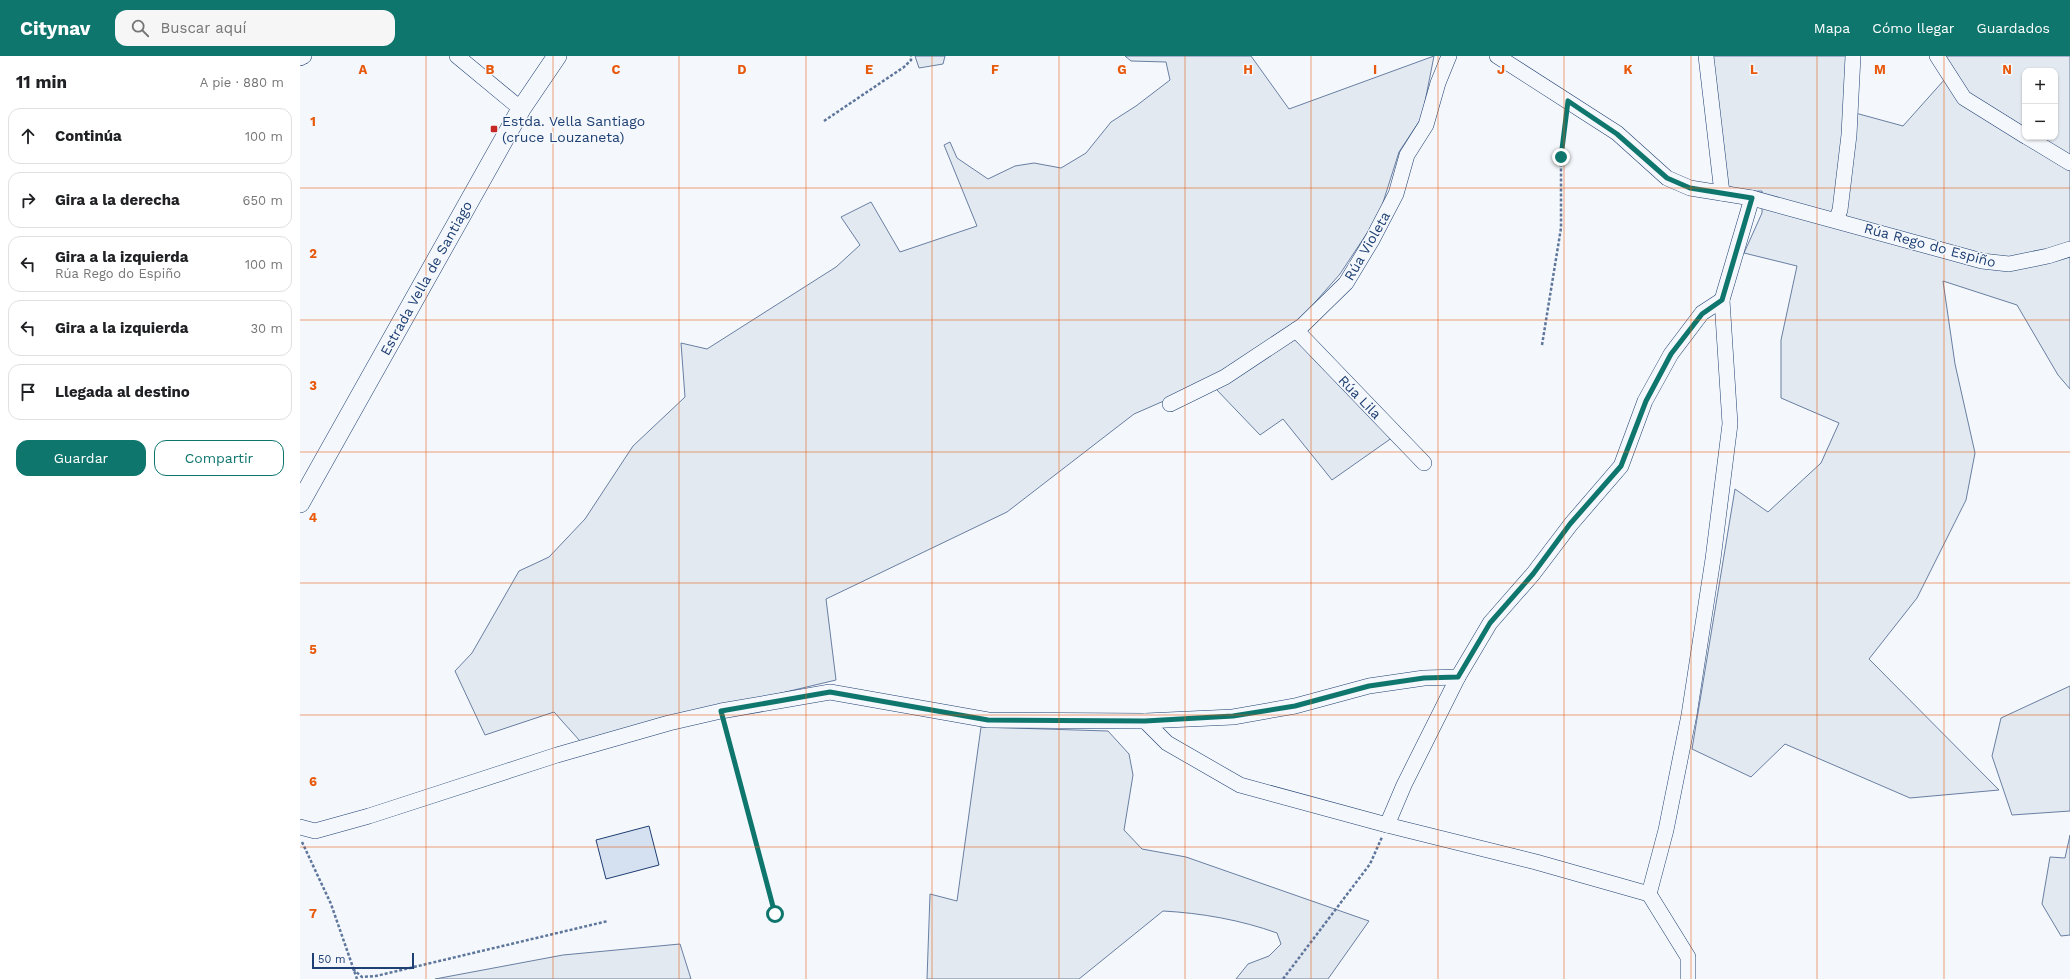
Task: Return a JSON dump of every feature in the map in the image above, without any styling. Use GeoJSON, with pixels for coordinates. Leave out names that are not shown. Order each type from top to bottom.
{"type":"FeatureCollection","features":[{"type":"Feature","properties":{"kind":"main road","name":"Estrada Vella de Santiago"},"geometry":{"type":"LineString","coordinates":[[300,503],[521,109],[557,56]]}},
{"type":"Feature","properties":{"kind":"street"},"geometry":{"type":"LineString","coordinates":[[300,58],[304,56]]}},
{"type":"Feature","properties":{"kind":"street"},"geometry":{"type":"LineString","coordinates":[[458,56],[521,109]]}},
{"type":"Feature","properties":{"kind":"street","name":"Rúa Violeta"},"geometry":{"type":"LineString","coordinates":[[1170,404],[1225,377],[1296,330],[1346,283],[1372,240],[1396,194],[1407,155],[1426,125],[1438,83],[1450,56]]}},
{"type":"Feature","properties":{"kind":"street"},"geometry":{"type":"LineString","coordinates":[[1706,56],[1722,193]]}},
{"type":"Feature","properties":{"kind":"street"},"geometry":{"type":"LineString","coordinates":[[1836,220],[1840,210],[1849,135],[1853,56]]}},
{"type":"Feature","properties":{"kind":"street"},"geometry":{"type":"LineString","coordinates":[[1937,56],[1964,98],[2022,134]]}},
{"type":"Feature","properties":{"kind":"street","name":"Rúa Rego do Espiño"},"geometry":{"type":"LineString","coordinates":[[1505,58],[1617,134],[1667,178],[1690,188],[1752,198],[1982,261],[2009,264],[2048,256],[2070,249]]}},
{"type":"Feature","properties":{"kind":"street"},"geometry":{"type":"LineString","coordinates":[[2033,140],[2070,163]]}},
{"type":"Feature","properties":{"kind":"street"},"geometry":{"type":"LineString","coordinates":[[1649,894],[1666,830],[1688,715],[1713,559],[1730,424],[1722,300],[1752,198]]}},
{"type":"Feature","properties":{"kind":"street"},"geometry":{"type":"LineString","coordinates":[[1387,825],[1404,785],[1458,677],[1490,623],[1533,574],[1570,524],[1621,466],[1646,401],[1671,354],[1702,314],[1722,300]]}},
{"type":"Feature","properties":{"kind":"street","name":"Rúa Lila"},"geometry":{"type":"LineString","coordinates":[[1296,330],[1424,463]]}},
{"type":"Feature","properties":{"kind":"street"},"geometry":{"type":"LineString","coordinates":[[300,826],[315,831],[557,755],[668,723],[721,711],[830,692],[988,720],[1145,721],[1233,716],[1295,706],[1369,686],[1424,678],[1458,677]]}},
{"type":"Feature","properties":{"kind":"street"},"geometry":{"type":"LineString","coordinates":[[1145,721],[1167,743],[1240,785],[1387,825],[1536,862],[1649,894],[1688,957],[1688,979]]}},
{"type":"Feature","properties":{"kind":"path"},"geometry":{"type":"LineString","coordinates":[[824,121],[904,67],[911,60],[911,56]]}},
{"type":"Feature","properties":{"kind":"path"},"geometry":{"type":"LineString","coordinates":[[1542,345],[1561,228],[1561,157],[1568,101]]}},
{"type":"Feature","properties":{"kind":"path"},"geometry":{"type":"LineString","coordinates":[[721,711],[775,914]]}},
{"type":"Feature","properties":{"kind":"path"},"geometry":{"type":"LineString","coordinates":[[1284,979],[1370,864],[1387,825]]}},
{"type":"Feature","properties":{"kind":"path"},"geometry":{"type":"LineString","coordinates":[[300,838],[331,904],[357,979]]}},
{"type":"Feature","properties":{"kind":"path"},"geometry":{"type":"LineString","coordinates":[[353,969],[362,977],[376,976],[608,921]]}},
{"type":"Feature","properties":{"kind":"shaded area"},"geometry":{"type":"Polygon","coordinates":[[[915,56],[945,56],[943,64],[919,68],[915,56]]]}},
{"type":"Feature","properties":{"kind":"shaded area"},"geometry":{"type":"Polygon","coordinates":[[[1125,56],[1251,56],[1289,109],[1434,56],[1422,117],[1399,152],[1379,215],[1340,274],[1295,325],[1396,435],[1332,480],[1283,419],[1260,435],[1215,388],[1182,393],[1134,414],[1007,512],[826,599],[836,680],[580,741],[554,712],[485,735],[455,671],[472,653],[519,571],[549,557],[585,519],[633,446],[685,397],[681,343],[707,349],[836,267],[860,245],[841,217],[871,202],[900,252],[977,226],[944,145],[950,142],[957,158],[988,179],[1015,166],[1034,163],[1061,168],[1086,153],[1111,122],[1136,106],[1170,80],[1166,62],[1131,61],[1125,56]]]}},
{"type":"Feature","properties":{"kind":"shaded area"},"geometry":{"type":"Polygon","coordinates":[[[1712,56],[1849,56],[1848,111],[1903,126],[1953,70],[1945,56],[2070,56],[2070,389],[2058,375],[2017,305],[1943,281],[1955,364],[1975,453],[1966,500],[1917,598],[1869,659],[1999,790],[1910,798],[1785,744],[1751,777],[1692,749],[1735,489],[1768,512],[1821,463],[1839,423],[1781,398],[1781,340],[1797,266],[1744,253],[1762,213],[1762,191],[1729,192],[1712,56]]]}},
{"type":"Feature","properties":{"kind":"shaded area"},"geometry":{"type":"Polygon","coordinates":[[[2070,686],[2070,811],[2012,815],[1992,756],[2001,718],[2070,686]]]}},
{"type":"Feature","properties":{"kind":"shaded area"},"geometry":{"type":"Polygon","coordinates":[[[981,727],[1108,731],[1129,754],[1133,775],[1124,830],[1142,849],[1186,857],[1369,921],[1328,979],[1236,979],[1248,964],[1269,956],[1281,944],[1277,933],[1249,924],[1221,918],[1192,913],[1163,911],[1079,979],[927,979],[930,894],[957,901],[981,727]]]}},
{"type":"Feature","properties":{"kind":"shaded area"},"geometry":{"type":"Polygon","coordinates":[[[2070,835],[2070,935],[2061,936],[2042,904],[2050,857],[2065,858],[2070,835]]]}},
{"type":"Feature","properties":{"kind":"shaded area"},"geometry":{"type":"Polygon","coordinates":[[[680,944],[691,979],[435,979],[563,955],[680,944]]]}},
{"type":"Feature","properties":{"kind":"building"},"geometry":{"type":"Polygon","coordinates":[[[649,826],[659,865],[606,879],[596,840],[649,826]]]}},
{"type":"Feature","properties":{"kind":"place","name":"Estda. Vella Santiago (cruce Louzaneta)"},"geometry":{"type":"Point","coordinates":[494,129]}},
{"type":"Feature","properties":{"kind":"route"},"geometry":{"type":"LineString","coordinates":[[775,914],[721,711],[830,692],[988,720],[1145,721],[1233,716],[1295,706],[1369,686],[1424,678],[1458,677],[1490,623],[1533,574],[1570,524],[1621,466],[1646,401],[1671,354],[1702,314],[1722,300],[1752,198],[1690,188],[1667,178],[1617,134],[1568,101],[1561,157]]}}]}
